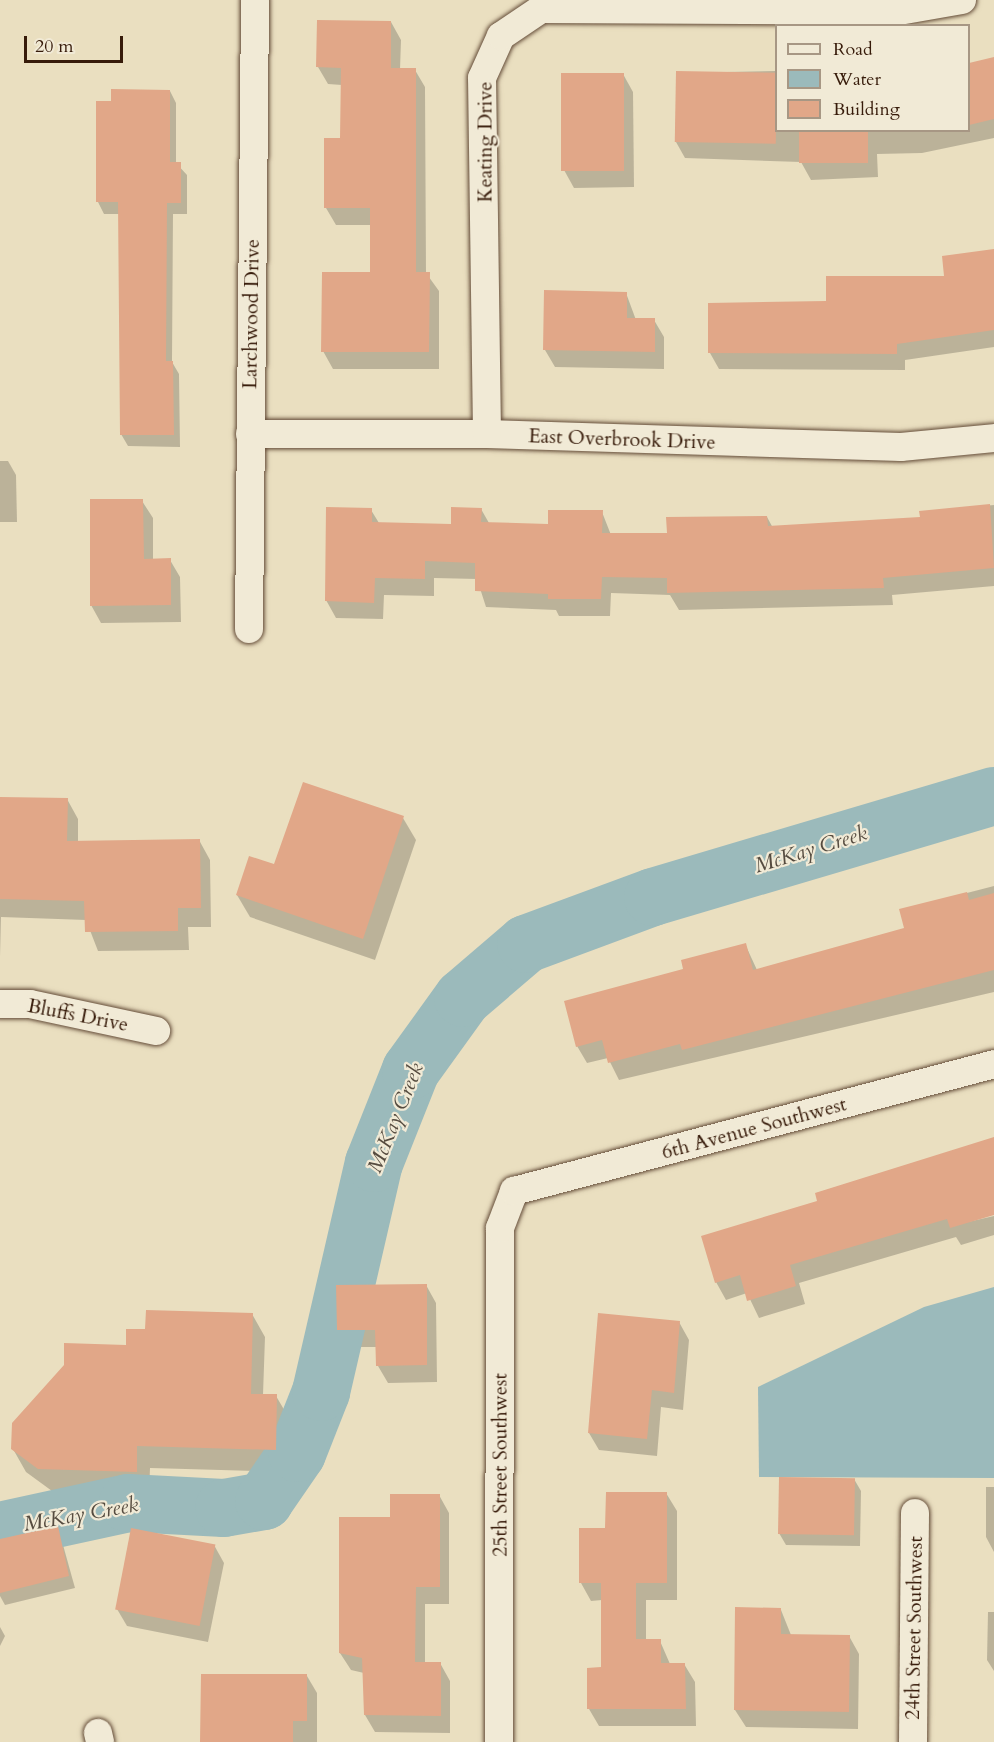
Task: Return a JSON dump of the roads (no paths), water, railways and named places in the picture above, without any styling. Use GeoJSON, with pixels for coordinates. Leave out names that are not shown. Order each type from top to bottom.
{"type":"FeatureCollection","features":[{"type":"Feature","properties":{"kind":"street","name":"Larchwood Drive"},"geometry":{"type":"LineString","coordinates":[[249,629],[255,0]]}},
{"type":"Feature","properties":{"kind":"street","name":"Keating Drive"},"geometry":{"type":"LineString","coordinates":[[487,434],[482,78],[501,36],[541,9],[899,11],[962,0]]}},
{"type":"Feature","properties":{"kind":"street","name":"East Overbrook Drive"},"geometry":{"type":"LineString","coordinates":[[250,434],[487,434],[902,447],[994,438]]}},
{"type":"Feature","properties":{"kind":"street","name":"Bluffs Drive"},"geometry":{"type":"LineString","coordinates":[[0,1004],[30,1004],[156,1031]]}},
{"type":"Feature","properties":{"kind":"street","name":"6th Avenue Southwest"},"geometry":{"type":"LineString","coordinates":[[514,1191],[994,1064]]}},
{"type":"Feature","properties":{"kind":"street","name":"25th Street Southwest"},"geometry":{"type":"LineString","coordinates":[[499,1742],[500,1227],[514,1191]]}},
{"type":"Feature","properties":{"kind":"street","name":"24th Street Southwest"},"geometry":{"type":"LineString","coordinates":[[913,1742],[915,1514]]}},
{"type":"Feature","properties":{"kind":"water"},"geometry":{"type":"Polygon","coordinates":[[[994,1287],[994,1478],[759,1477],[758,1387],[924,1307],[994,1287]]]}},
{"type":"Feature","properties":{"kind":"waterway","name":"McKay Creek"},"geometry":{"type":"LineString","coordinates":[[0,1531],[128,1503],[224,1508],[264,1501],[297,1453],[321,1392],[374,1163],[411,1070],[463,998],[526,944],[653,897],[994,796]]}}]}
